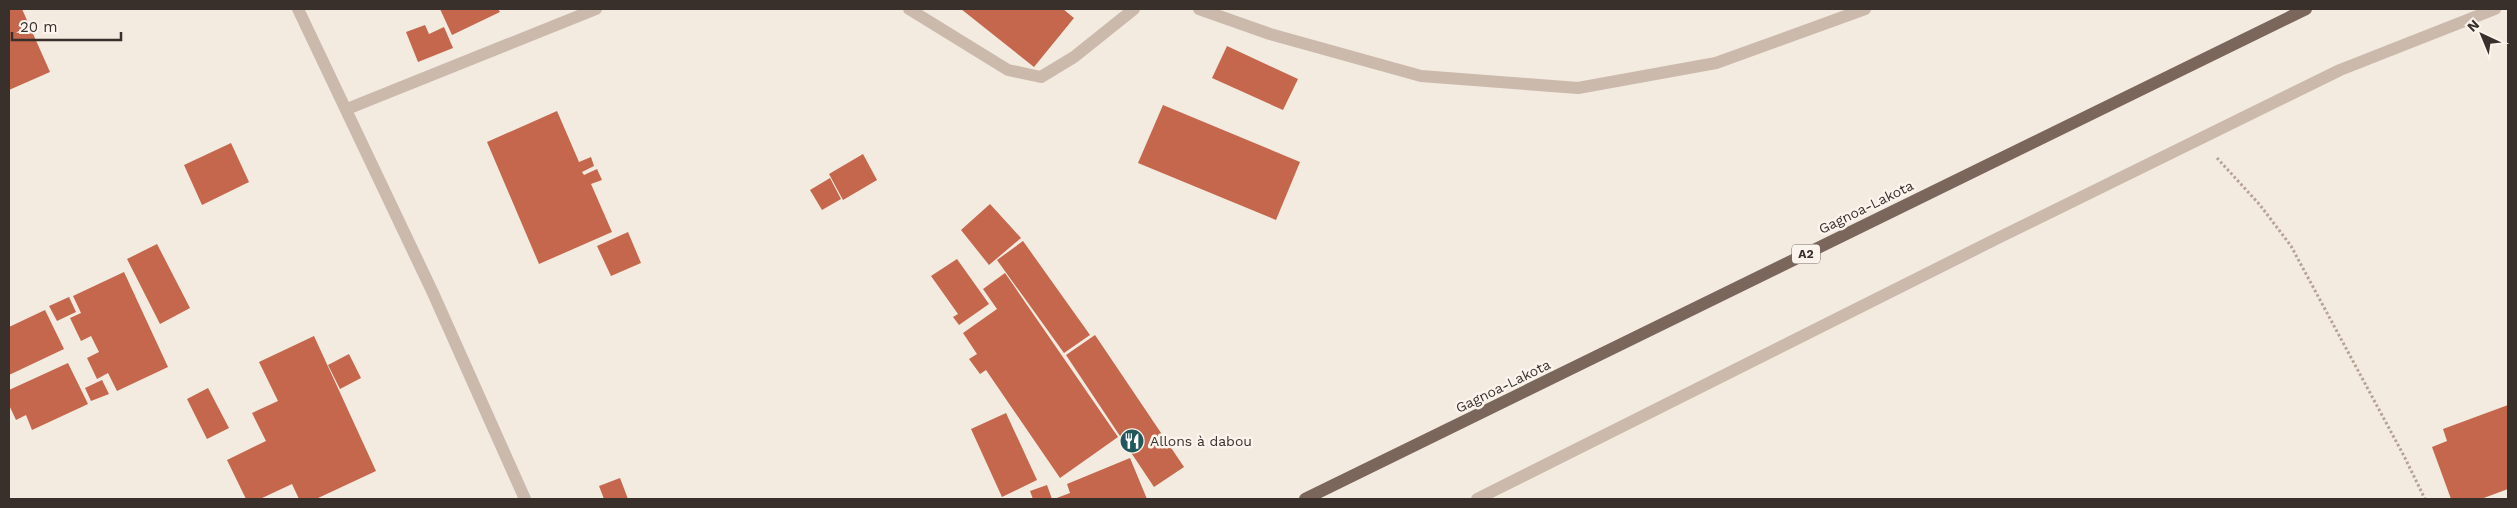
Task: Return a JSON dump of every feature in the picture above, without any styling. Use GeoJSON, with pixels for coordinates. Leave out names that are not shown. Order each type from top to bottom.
{"type":"FeatureCollection","features":[{"type":"Feature","properties":{"kind":"main road","name":"Gagnoa-Lakota"},"geometry":{"type":"LineString","coordinates":[[1305,499],[2306,9]]}},
{"type":"Feature","properties":{"kind":"street"},"geometry":{"type":"LineString","coordinates":[[298,9],[433,292],[525,499]]}},
{"type":"Feature","properties":{"kind":"street"},"geometry":{"type":"LineString","coordinates":[[347,109],[596,9]]}},
{"type":"Feature","properties":{"kind":"street"},"geometry":{"type":"LineString","coordinates":[[909,9],[1008,70],[1040,77],[1074,57],[1134,9]]}},
{"type":"Feature","properties":{"kind":"street"},"geometry":{"type":"LineString","coordinates":[[1199,9],[1270,34],[1421,76],[1578,88],[1716,63],[1866,9]]}},
{"type":"Feature","properties":{"kind":"street"},"geometry":{"type":"LineString","coordinates":[[1477,499],[2340,70],[2495,9]]}},
{"type":"Feature","properties":{"kind":"path"},"geometry":{"type":"LineString","coordinates":[[2200,139],[2260,205],[2290,246],[2404,456],[2425,499]]}},
{"type":"Feature","properties":{"kind":"building"},"geometry":{"type":"Polygon","coordinates":[[[9,9],[22,9],[50,72],[9,90],[9,9]]]}},
{"type":"Feature","properties":{"kind":"building"},"geometry":{"type":"Polygon","coordinates":[[[440,9],[498,9],[500,12],[452,35],[440,9]]]}},
{"type":"Feature","properties":{"kind":"building"},"geometry":{"type":"Polygon","coordinates":[[[961,9],[1063,9],[1074,18],[1034,67],[961,9]]]}},
{"type":"Feature","properties":{"kind":"building"},"geometry":{"type":"Polygon","coordinates":[[[425,25],[429,34],[444,27],[453,48],[418,62],[406,32],[425,25]]]}},
{"type":"Feature","properties":{"kind":"building"},"geometry":{"type":"Polygon","coordinates":[[[1227,46],[1298,79],[1283,110],[1212,78],[1227,46]]]}},
{"type":"Feature","properties":{"kind":"building"},"geometry":{"type":"Polygon","coordinates":[[[1163,105],[1300,162],[1276,220],[1138,163],[1163,105]]]}},
{"type":"Feature","properties":{"kind":"building"},"geometry":{"type":"Polygon","coordinates":[[[557,111],[579,162],[591,157],[594,166],[582,172],[584,175],[597,169],[602,180],[591,184],[612,232],[539,264],[487,142],[557,111]]]}},
{"type":"Feature","properties":{"kind":"building"},"geometry":{"type":"Polygon","coordinates":[[[231,143],[249,182],[202,205],[184,165],[231,143]]]}},
{"type":"Feature","properties":{"kind":"building"},"geometry":{"type":"Polygon","coordinates":[[[863,154],[877,180],[843,200],[829,174],[863,154]]]}},
{"type":"Feature","properties":{"kind":"building"},"geometry":{"type":"Polygon","coordinates":[[[830,178],[841,199],[822,210],[810,190],[830,178]]]}},
{"type":"Feature","properties":{"kind":"building"},"geometry":{"type":"Polygon","coordinates":[[[990,204],[1021,238],[989,265],[961,230],[990,204]]]}},
{"type":"Feature","properties":{"kind":"building"},"geometry":{"type":"Polygon","coordinates":[[[628,232],[641,263],[611,276],[597,246],[628,232]]]}},
{"type":"Feature","properties":{"kind":"building"},"geometry":{"type":"Polygon","coordinates":[[[1023,241],[1090,335],[1064,353],[997,260],[1023,241]]]}},
{"type":"Feature","properties":{"kind":"building"},"geometry":{"type":"Polygon","coordinates":[[[157,244],[190,308],[160,324],[127,259],[157,244]]]}},
{"type":"Feature","properties":{"kind":"building"},"geometry":{"type":"Polygon","coordinates":[[[957,259],[989,304],[959,325],[953,317],[958,314],[931,276],[957,259]]]}},
{"type":"Feature","properties":{"kind":"building"},"geometry":{"type":"Polygon","coordinates":[[[124,272],[168,367],[117,391],[108,373],[97,379],[87,358],[99,352],[91,336],[81,341],[70,318],[81,313],[73,296],[124,272]]]}},
{"type":"Feature","properties":{"kind":"building"},"geometry":{"type":"Polygon","coordinates":[[[1005,273],[1118,437],[1060,478],[986,370],[980,374],[969,359],[977,354],[963,333],[997,309],[983,289],[1005,273]]]}},
{"type":"Feature","properties":{"kind":"building"},"geometry":{"type":"Polygon","coordinates":[[[69,297],[76,312],[57,321],[49,306],[69,297]]]}},
{"type":"Feature","properties":{"kind":"building"},"geometry":{"type":"Polygon","coordinates":[[[45,310],[64,349],[9,375],[9,327],[45,310]]]}},
{"type":"Feature","properties":{"kind":"building"},"geometry":{"type":"Polygon","coordinates":[[[1095,335],[1184,467],[1154,487],[1066,355],[1095,335]]]}},
{"type":"Feature","properties":{"kind":"building"},"geometry":{"type":"Polygon","coordinates":[[[314,336],[376,471],[316,499],[299,499],[292,484],[260,499],[246,499],[227,460],[266,441],[252,413],[278,401],[259,362],[314,336]]]}},
{"type":"Feature","properties":{"kind":"building"},"geometry":{"type":"Polygon","coordinates":[[[349,354],[361,378],[340,389],[328,365],[349,354]]]}},
{"type":"Feature","properties":{"kind":"building"},"geometry":{"type":"Polygon","coordinates":[[[68,363],[88,404],[32,430],[26,415],[16,420],[9,405],[9,390],[68,363]]]}},
{"type":"Feature","properties":{"kind":"building"},"geometry":{"type":"Polygon","coordinates":[[[102,380],[109,394],[91,401],[85,388],[102,380]]]}},
{"type":"Feature","properties":{"kind":"building"},"geometry":{"type":"Polygon","coordinates":[[[208,388],[229,428],[207,439],[187,399],[208,388]]]}},
{"type":"Feature","properties":{"kind":"building"},"geometry":{"type":"Polygon","coordinates":[[[2508,405],[2508,489],[2481,499],[2451,499],[2432,447],[2447,441],[2443,429],[2508,405]]]}},
{"type":"Feature","properties":{"kind":"building"},"geometry":{"type":"Polygon","coordinates":[[[1006,413],[1037,480],[1002,497],[971,429],[1006,413]]]}},
{"type":"Feature","properties":{"kind":"building"},"geometry":{"type":"Polygon","coordinates":[[[1130,458],[1147,499],[1054,499],[1070,493],[1067,484],[1130,458]]]}},
{"type":"Feature","properties":{"kind":"building"},"geometry":{"type":"Polygon","coordinates":[[[620,478],[628,499],[604,499],[599,486],[620,478]]]}},
{"type":"Feature","properties":{"kind":"building"},"geometry":{"type":"Polygon","coordinates":[[[1047,485],[1052,499],[1033,499],[1030,491],[1047,485]]]}},
{"type":"Feature","properties":{"kind":"place","name":"Allons à dabou"},"geometry":{"type":"Point","coordinates":[1132,441]}}]}
